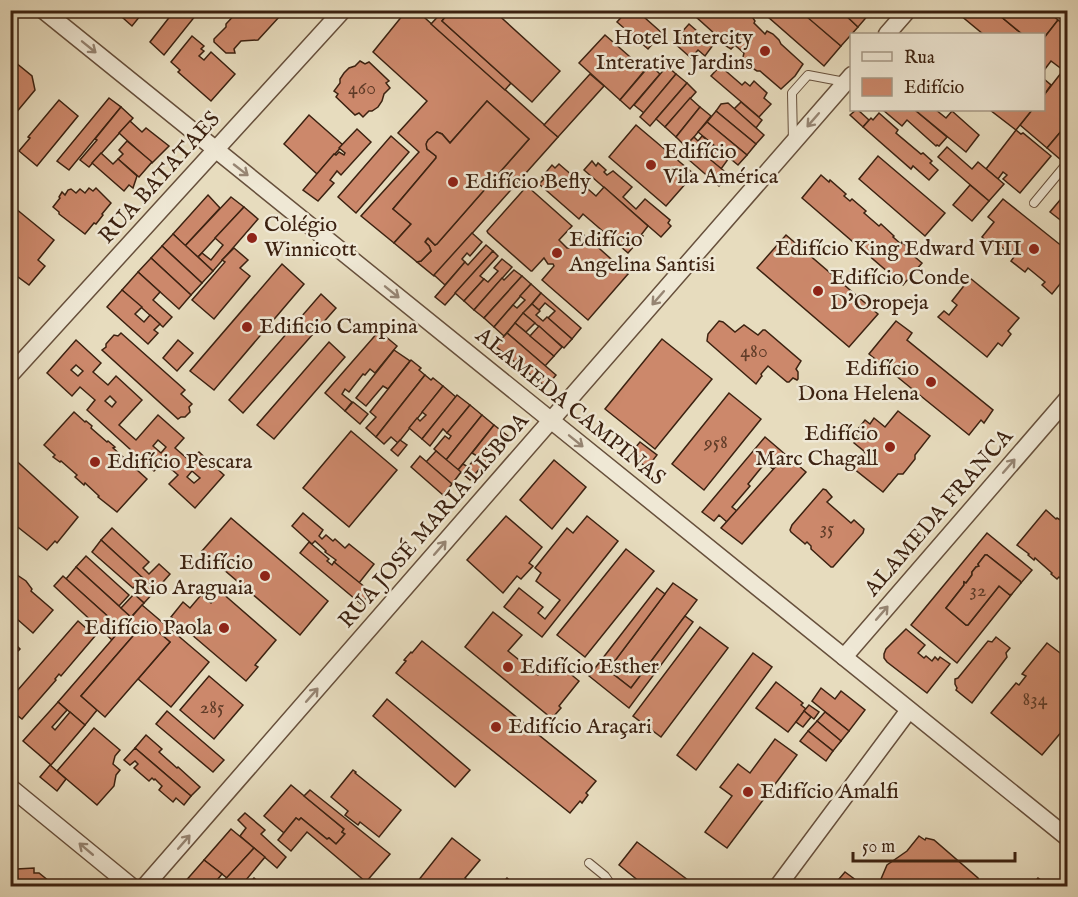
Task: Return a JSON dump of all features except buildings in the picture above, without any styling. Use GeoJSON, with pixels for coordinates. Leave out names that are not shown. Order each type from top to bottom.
{"type":"FeatureCollection","features":[{"type":"Feature","properties":{"kind":"street","name":"RUA BATATAES"},"geometry":{"type":"LineString","coordinates":[[10,375],[343,10]]}},
{"type":"Feature","properties":{"kind":"street"},"geometry":{"type":"LineString","coordinates":[[888,33],[908,10]]}},
{"type":"Feature","properties":{"kind":"street","name":"ALAMEDA CAMPINAS"},"geometry":{"type":"LineString","coordinates":[[47,12],[1068,838]]}},
{"type":"Feature","properties":{"kind":"street","name":"RUA JOSÉ MARIA LISBOA"},"geometry":{"type":"LineString","coordinates":[[145,886],[848,79]]}},
{"type":"Feature","properties":{"kind":"street","name":"ALAMEDA FRANCA"},"geometry":{"type":"LineString","coordinates":[[844,657],[1068,398]]}},
{"type":"Feature","properties":{"kind":"street"},"geometry":{"type":"LineString","coordinates":[[778,886],[909,710]]}},
{"type":"Feature","properties":{"kind":"street"},"geometry":{"type":"LineString","coordinates":[[10,787],[131,886]]}},
{"type":"Feature","properties":{"kind":"lane"},"geometry":{"type":"LineString","coordinates":[[793,143],[792,93],[808,75],[848,79]]}},
{"type":"Feature","properties":{"kind":"lane"},"geometry":{"type":"LineString","coordinates":[[1034,203],[1068,162]]}},
{"type":"Feature","properties":{"kind":"lane"},"geometry":{"type":"LineString","coordinates":[[589,863],[605,876],[612,886]]}},
{"type":"Feature","properties":{"kind":"place","name":"Hotel Intercity Interative Jardins"},"geometry":{"type":"Point","coordinates":[765,51]}},
{"type":"Feature","properties":{"kind":"place","name":"Edifício Vila América"},"geometry":{"type":"Point","coordinates":[651,165]}},
{"type":"Feature","properties":{"kind":"place","name":"Edifício Befly"},"geometry":{"type":"Point","coordinates":[453,182]}},
{"type":"Feature","properties":{"kind":"place","name":"Colégio Winnicott"},"geometry":{"type":"Point","coordinates":[252,238]}},
{"type":"Feature","properties":{"kind":"place","name":"Edifício King Edward VIII"},"geometry":{"type":"Point","coordinates":[1034,249]}},
{"type":"Feature","properties":{"kind":"place","name":"Edifício Angelina Santisi"},"geometry":{"type":"Point","coordinates":[557,253]}},
{"type":"Feature","properties":{"kind":"place","name":"Edifício Conde D'Oropeja"},"geometry":{"type":"Point","coordinates":[818,291]}},
{"type":"Feature","properties":{"kind":"place","name":"Edificio Campina"},"geometry":{"type":"Point","coordinates":[247,327]}},
{"type":"Feature","properties":{"kind":"place","name":"Edifício Dona Helena"},"geometry":{"type":"Point","coordinates":[931,382]}},
{"type":"Feature","properties":{"kind":"place","name":"Edifício Marc Chagall"},"geometry":{"type":"Point","coordinates":[890,447]}},
{"type":"Feature","properties":{"kind":"place","name":"Edifício Pescara"},"geometry":{"type":"Point","coordinates":[95,462]}},
{"type":"Feature","properties":{"kind":"place","name":"Edifício Rio Araguaia"},"geometry":{"type":"Point","coordinates":[265,576]}},
{"type":"Feature","properties":{"kind":"place","name":"Edifício Paola"},"geometry":{"type":"Point","coordinates":[224,628]}},
{"type":"Feature","properties":{"kind":"place","name":"Edifício Esther"},"geometry":{"type":"Point","coordinates":[508,667]}},
{"type":"Feature","properties":{"kind":"place","name":"Edifício Araçari"},"geometry":{"type":"Point","coordinates":[496,727]}},
{"type":"Feature","properties":{"kind":"place","name":"Edifício Amalfi"},"geometry":{"type":"Point","coordinates":[748,792]}}]}
